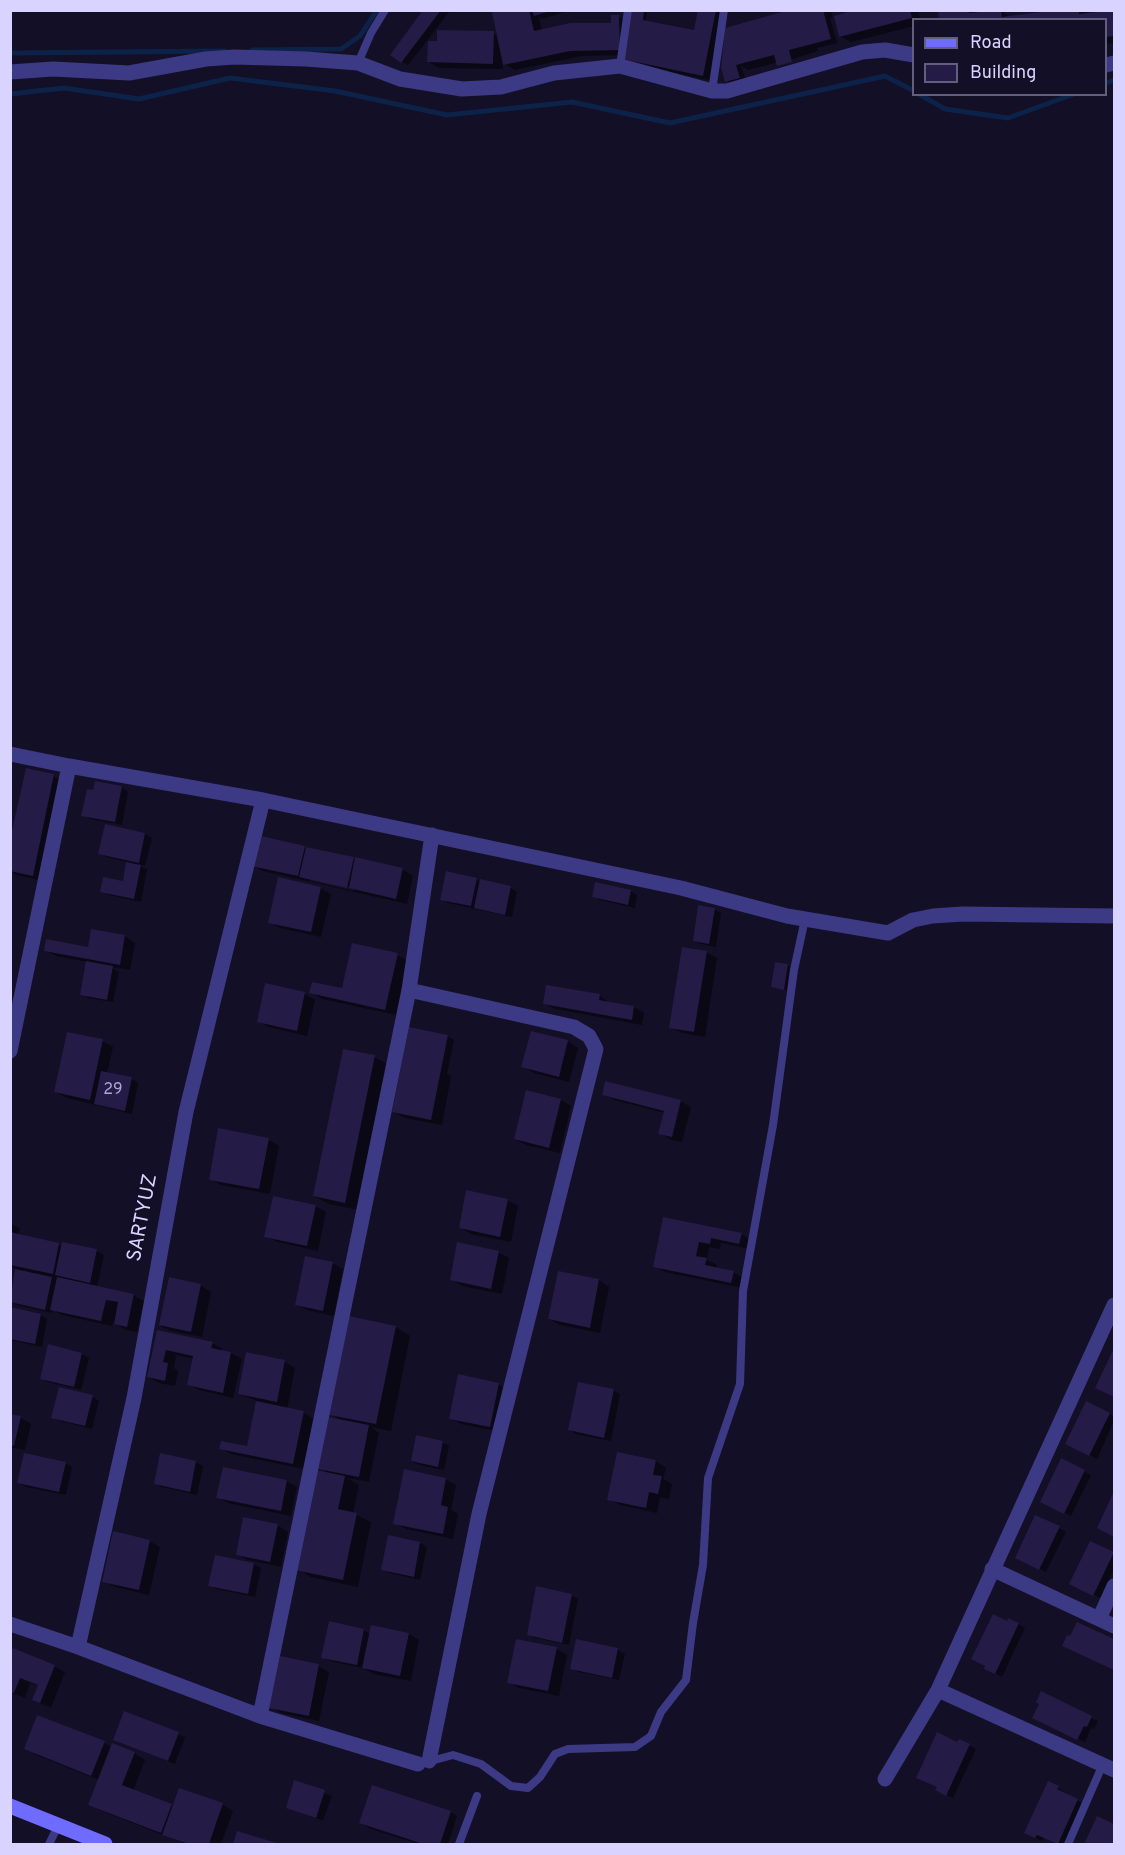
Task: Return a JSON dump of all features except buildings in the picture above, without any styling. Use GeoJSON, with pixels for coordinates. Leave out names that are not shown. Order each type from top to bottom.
{"type":"FeatureCollection","features":[{"type":"Feature","properties":{"kind":"main road"},"geometry":{"type":"LineString","coordinates":[[10,1806],[105,1845]]}},
{"type":"Feature","properties":{"kind":"street"},"geometry":{"type":"LineString","coordinates":[[10,72],[53,69],[129,73],[206,59],[234,57],[358,63],[400,79],[462,89],[501,87],[554,73],[620,66],[712,91],[736,89],[862,52],[885,50],[912,55]]}},
{"type":"Feature","properties":{"kind":"street"},"geometry":{"type":"LineString","coordinates":[[10,754],[262,800],[681,888],[805,919],[888,933],[913,920],[933,916],[963,914],[1114,916]]}},
{"type":"Feature","properties":{"kind":"street"},"geometry":{"type":"LineString","coordinates":[[10,1051],[69,766]]}},
{"type":"Feature","properties":{"kind":"street","name":"SARTYUZ"},"geometry":{"type":"LineString","coordinates":[[78,1647],[134,1398],[186,1112],[262,800]]}},
{"type":"Feature","properties":{"kind":"street"},"geometry":{"type":"LineString","coordinates":[[260,1716],[409,990],[432,835]]}},
{"type":"Feature","properties":{"kind":"street"},"geometry":{"type":"LineString","coordinates":[[10,1624],[78,1647],[260,1716],[424,1763],[479,1514],[596,1049],[589,1036],[574,1027],[409,990]]}},
{"type":"Feature","properties":{"kind":"street"},"geometry":{"type":"LineString","coordinates":[[885,1779],[938,1690],[1114,1305]]}},
{"type":"Feature","properties":{"kind":"street"},"geometry":{"type":"LineString","coordinates":[[992,1569],[1114,1626]]}},
{"type":"Feature","properties":{"kind":"street"},"geometry":{"type":"LineString","coordinates":[[1100,1619],[1114,1586]]}},
{"type":"Feature","properties":{"kind":"street"},"geometry":{"type":"LineString","coordinates":[[938,1690],[1109,1767]]}},
{"type":"Feature","properties":{"kind":"lane"},"geometry":{"type":"LineString","coordinates":[[358,63],[371,33],[386,10]]}},
{"type":"Feature","properties":{"kind":"lane"},"geometry":{"type":"LineString","coordinates":[[620,66],[628,10]]}},
{"type":"Feature","properties":{"kind":"lane"},"geometry":{"type":"LineString","coordinates":[[712,91],[724,10]]}},
{"type":"Feature","properties":{"kind":"lane"},"geometry":{"type":"LineString","coordinates":[[424,1763],[453,1755],[481,1764],[512,1786],[528,1788],[540,1777],[555,1754],[568,1749],[635,1747],[651,1736],[661,1712],[686,1680],[703,1565],[708,1478],[740,1384],[743,1291],[773,1125],[794,970],[805,919]]}},
{"type":"Feature","properties":{"kind":"lane"},"geometry":{"type":"LineString","coordinates":[[1068,1845],[1109,1767]]}},
{"type":"Feature","properties":{"kind":"lane"},"geometry":{"type":"LineString","coordinates":[[459,1845],[477,1796]]}},
{"type":"Feature","properties":{"kind":"lane"},"geometry":{"type":"LineString","coordinates":[[49,1845],[58,1826]]}},
{"type":"Feature","properties":{"kind":"waterway"},"geometry":{"type":"LineString","coordinates":[[252,50],[341,49],[360,36],[377,10]]}},
{"type":"Feature","properties":{"kind":"waterway"},"geometry":{"type":"LineString","coordinates":[[10,53],[225,51]]}},
{"type":"Feature","properties":{"kind":"waterway"},"geometry":{"type":"LineString","coordinates":[[10,94],[64,88],[139,99],[230,78],[335,91],[447,115],[572,102],[670,123],[885,76],[912,90]]}},
{"type":"Feature","properties":{"kind":"waterway"},"geometry":{"type":"LineString","coordinates":[[1107,83],[1114,80]]}},
{"type":"Feature","properties":{"kind":"waterway"},"geometry":{"type":"LineString","coordinates":[[922,96],[945,109],[1008,118],[1068,96]]}}]}
